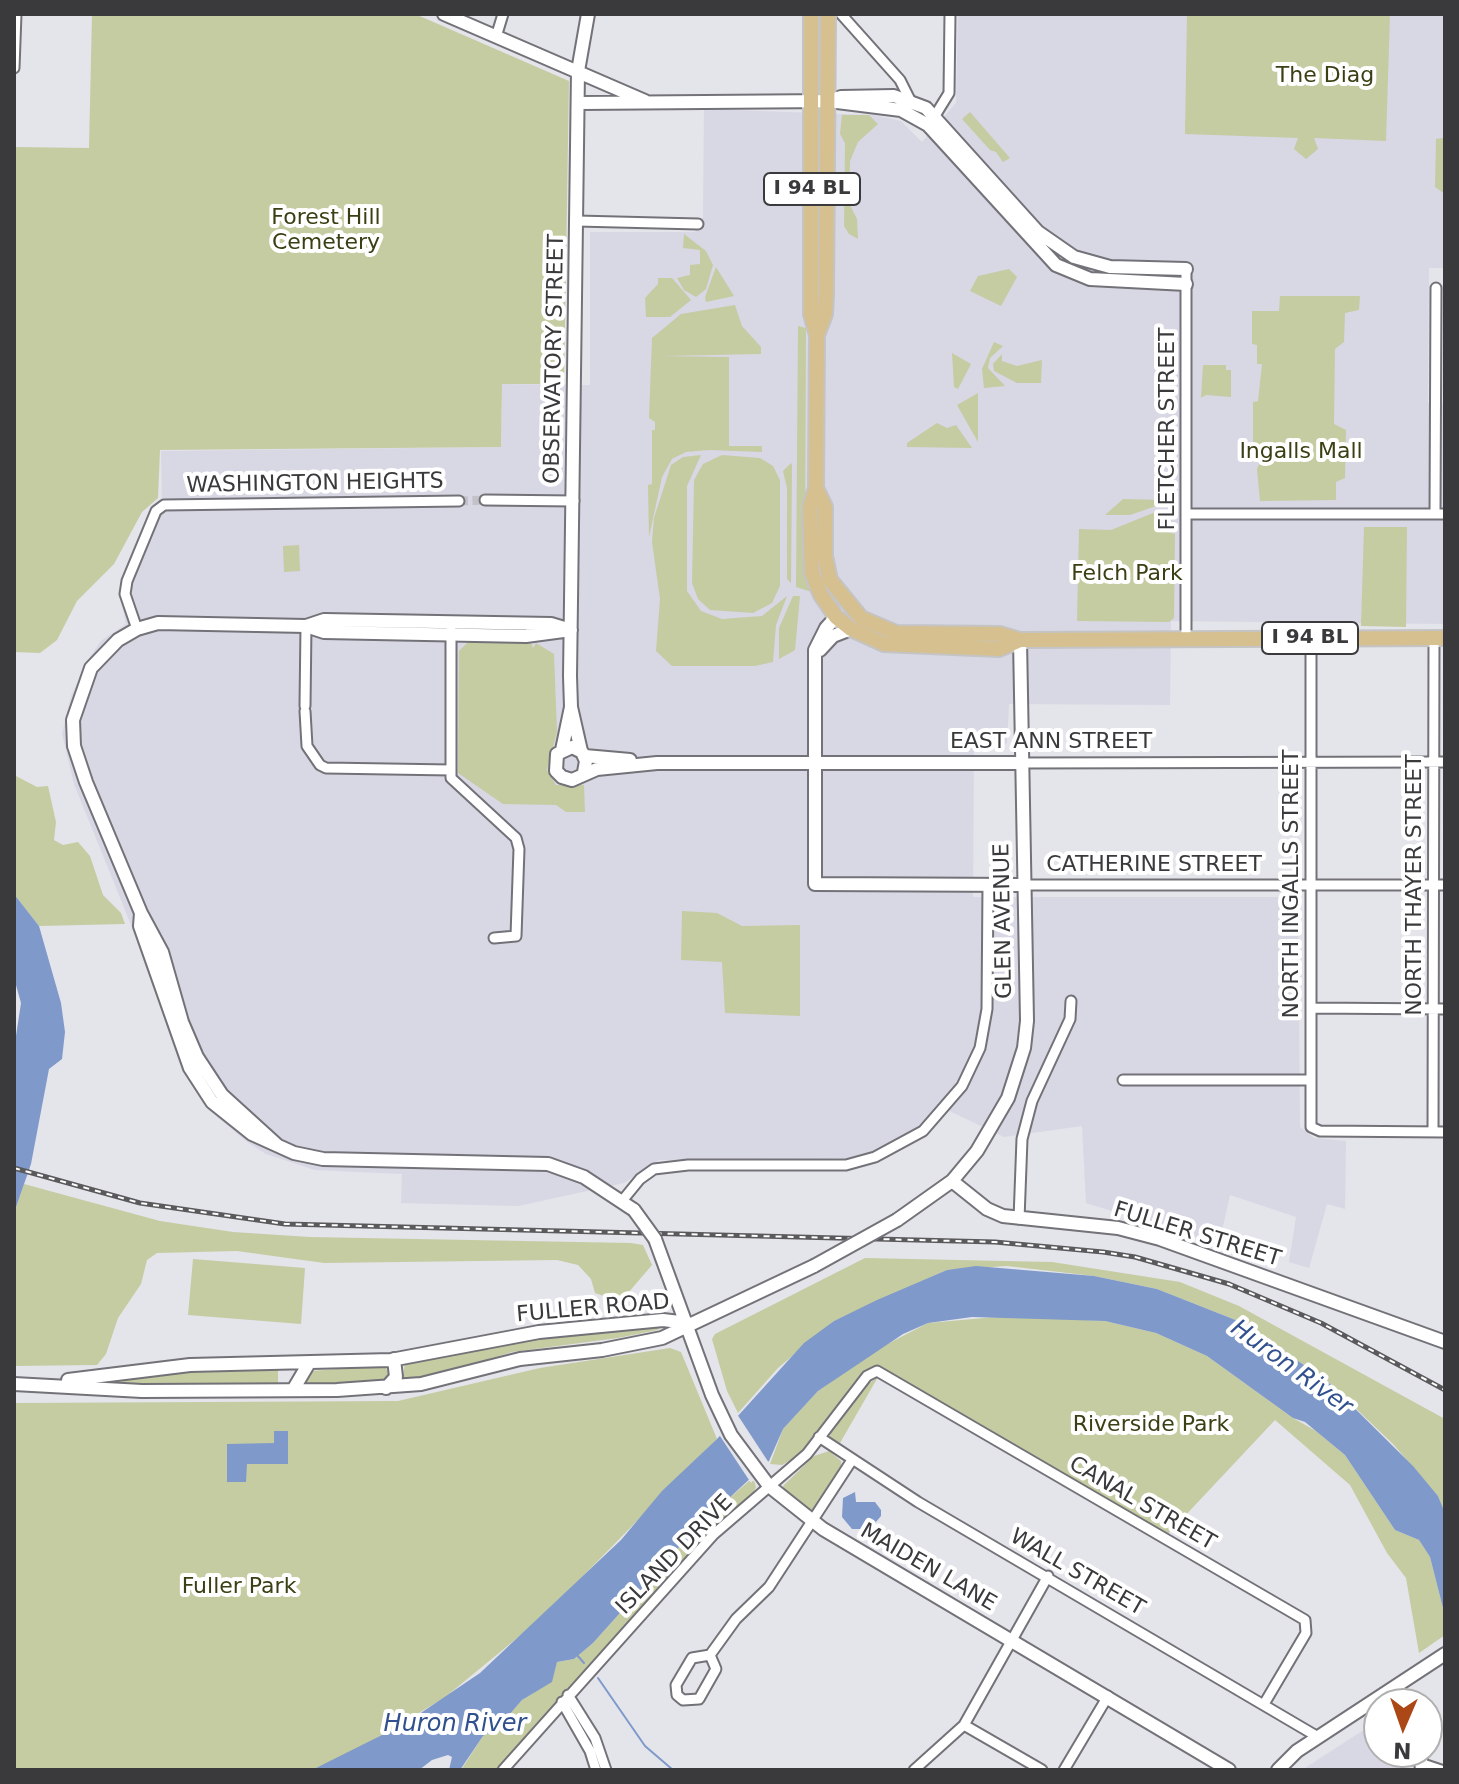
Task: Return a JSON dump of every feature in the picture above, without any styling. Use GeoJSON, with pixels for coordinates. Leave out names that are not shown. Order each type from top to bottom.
{"type":"FeatureCollection","features":[{"type":"Feature","properties":{"kind":"main road","name":"I 94 BL"},"geometry":{"type":"LineString","coordinates":[[817,335],[825,314],[828,14]]}},
{"type":"Feature","properties":{"kind":"main road","name":"I 94 BL"},"geometry":{"type":"LineString","coordinates":[[811,19],[811,314],[817,335],[816,488],[810,507],[810,559],[821,595],[836,617]]}},
{"type":"Feature","properties":{"kind":"main road"},"geometry":{"type":"LineString","coordinates":[[811,19],[821,45],[822,93],[829,101]]}},
{"type":"Feature","properties":{"kind":"main road"},"geometry":{"type":"LineString","coordinates":[[812,101],[820,112],[822,180],[828,190]]}},
{"type":"Feature","properties":{"kind":"main road","name":"I 94 BL"},"geometry":{"type":"LineString","coordinates":[[816,488],[825,507],[828,574],[849,606],[856,624],[896,633],[1000,634],[1020,640],[1440,638]]}},
{"type":"Feature","properties":{"kind":"main road"},"geometry":{"type":"LineString","coordinates":[[836,617],[844,614],[856,624]]}},
{"type":"Feature","properties":{"kind":"street"},"geometry":{"type":"LineString","coordinates":[[14,68],[16,14]]}},
{"type":"Feature","properties":{"kind":"street"},"geometry":{"type":"LineString","coordinates":[[444,14],[648,102]]}},
{"type":"Feature","properties":{"kind":"street"},"geometry":{"type":"LineString","coordinates":[[496,37],[503,14]]}},
{"type":"Feature","properties":{"kind":"street","name":"OBSERVATORY STREET"},"geometry":{"type":"LineString","coordinates":[[562,750],[571,707],[578,71],[588,14]]}},
{"type":"Feature","properties":{"kind":"street"},"geometry":{"type":"LineString","coordinates":[[841,14],[900,80],[910,100],[1038,232],[1063,251],[1110,267],[1186,269]]}},
{"type":"Feature","properties":{"kind":"street"},"geometry":{"type":"LineString","coordinates":[[932,120],[946,103],[951,84],[950,14]]}},
{"type":"Feature","properties":{"kind":"street"},"geometry":{"type":"LineString","coordinates":[[829,101],[873,95],[910,100]]}},
{"type":"Feature","properties":{"kind":"street"},"geometry":{"type":"LineString","coordinates":[[580,103],[829,101],[901,110],[932,120],[1056,265],[1095,280],[1186,284]]}},
{"type":"Feature","properties":{"kind":"street"},"geometry":{"type":"LineString","coordinates":[[577,221],[698,224]]}},
{"type":"Feature","properties":{"kind":"street","name":"FLETCHER STREET"},"geometry":{"type":"LineString","coordinates":[[1186,269],[1186,637]]}},
{"type":"Feature","properties":{"kind":"street"},"geometry":{"type":"LineString","coordinates":[[1186,514],[1440,514],[1436,288]]}},
{"type":"Feature","properties":{"kind":"street"},"geometry":{"type":"LineString","coordinates":[[485,500],[574,501]]}},
{"type":"Feature","properties":{"kind":"street","name":"WASHINGTON HEIGHTS"},"geometry":{"type":"LineString","coordinates":[[137,629],[125,594],[127,581],[156,511],[164,505],[459,501]]}},
{"type":"Feature","properties":{"kind":"street"},"geometry":{"type":"LineString","coordinates":[[813,762],[814,669],[819,640],[836,617]]}},
{"type":"Feature","properties":{"kind":"street"},"geometry":{"type":"LineString","coordinates":[[571,630],[551,624],[451,628],[324,620],[306,626],[168,623],[137,629],[118,640],[91,668],[73,720],[77,757],[103,827],[162,952],[182,1022],[197,1057],[222,1095],[277,1145],[305,1156],[343,1161],[548,1164],[584,1177],[622,1201],[654,1169],[688,1165],[846,1165],[875,1157],[923,1131],[962,1086],[980,1048],[987,1009],[988,885]]}},
{"type":"Feature","properties":{"kind":"street"},"geometry":{"type":"LineString","coordinates":[[814,669],[826,642],[856,624]]}},
{"type":"Feature","properties":{"kind":"street"},"geometry":{"type":"LineString","coordinates":[[306,626],[307,746],[326,768],[451,770]]}},
{"type":"Feature","properties":{"kind":"street"},"geometry":{"type":"LineString","coordinates":[[451,628],[451,770],[455,783],[516,838],[516,936],[494,938]]}},
{"type":"Feature","properties":{"kind":"street","name":"NORTH INGALLS STREET"},"geometry":{"type":"LineString","coordinates":[[1311,638],[1310,1080],[1313,1129],[1433,1132]]}},
{"type":"Feature","properties":{"kind":"street","name":"NORTH THAYER STREET"},"geometry":{"type":"LineString","coordinates":[[1433,1132],[1434,762],[1440,638]]}},
{"type":"Feature","properties":{"kind":"street","name":"GLEN AVENUE"},"geometry":{"type":"LineString","coordinates":[[952,1181],[994,1126],[1019,1072],[1027,1021],[1022,885],[1020,640]]}},
{"type":"Feature","properties":{"kind":"street","name":"OBSERVATORY STREET"},"geometry":{"type":"LineString","coordinates":[[571,707],[583,754]]}},
{"type":"Feature","properties":{"kind":"street"},"geometry":{"type":"LineString","coordinates":[[572,747],[583,754],[584,772],[572,780],[559,775],[554,762],[562,750],[572,747]]}},
{"type":"Feature","properties":{"kind":"street","name":"EAST ANN STREET"},"geometry":{"type":"LineString","coordinates":[[583,754],[657,763]]}},
{"type":"Feature","properties":{"kind":"street","name":"CATHERINE STREET"},"geometry":{"type":"LineString","coordinates":[[813,762],[815,884],[1445,885]]}},
{"type":"Feature","properties":{"kind":"street","name":"EAST ANN STREET"},"geometry":{"type":"LineString","coordinates":[[584,772],[657,763],[1445,762]]}},
{"type":"Feature","properties":{"kind":"street"},"geometry":{"type":"LineString","coordinates":[[1019,1219],[1022,1139],[1032,1101],[1070,1019],[1071,1001]]}},
{"type":"Feature","properties":{"kind":"street"},"geometry":{"type":"LineString","coordinates":[[1311,1008],[1445,1009]]}},
{"type":"Feature","properties":{"kind":"street"},"geometry":{"type":"LineString","coordinates":[[1123,1080],[1310,1080]]}},
{"type":"Feature","properties":{"kind":"street"},"geometry":{"type":"LineString","coordinates":[[1433,1132],[1445,1132]]}},
{"type":"Feature","properties":{"kind":"street"},"geometry":{"type":"LineString","coordinates":[[688,1323],[746,1301],[814,1266],[897,1220],[952,1181]]}},
{"type":"Feature","properties":{"kind":"street","name":"FULLER STREET"},"geometry":{"type":"LineString","coordinates":[[952,1181],[987,1209],[1019,1219],[1118,1228],[1160,1239],[1445,1342]]}},
{"type":"Feature","properties":{"kind":"street","name":"MAIDEN LANE"},"geometry":{"type":"LineString","coordinates":[[622,1201],[634,1210],[664,1259],[719,1410],[731,1435],[769,1486],[813,1522],[1229,1770]]}},
{"type":"Feature","properties":{"kind":"street","name":"FULLER ROAD"},"geometry":{"type":"LineString","coordinates":[[31,1384],[190,1365],[394,1359],[539,1332],[663,1320],[688,1323]]}},
{"type":"Feature","properties":{"kind":"street","name":"FULLER ROAD"},"geometry":{"type":"LineString","coordinates":[[14,1384],[142,1391],[386,1388],[421,1384],[520,1359],[662,1338],[688,1323]]}},
{"type":"Feature","properties":{"kind":"street"},"geometry":{"type":"LineString","coordinates":[[386,1388],[396,1377],[394,1359]]}},
{"type":"Feature","properties":{"kind":"street"},"geometry":{"type":"LineString","coordinates":[[293,1390],[309,1363]]}},
{"type":"Feature","properties":{"kind":"street","name":"ISLAND DRIVE"},"geometry":{"type":"LineString","coordinates":[[503,1770],[714,1534],[807,1454],[867,1376],[877,1371]]}},
{"type":"Feature","properties":{"kind":"street","name":"CANAL STREET"},"geometry":{"type":"LineString","coordinates":[[877,1371],[1305,1620],[1306,1633],[1264,1704]]}},
{"type":"Feature","properties":{"kind":"street","name":"WALL STREET"},"geometry":{"type":"LineString","coordinates":[[819,1437],[852,1460],[1318,1737]]}},
{"type":"Feature","properties":{"kind":"street"},"geometry":{"type":"LineString","coordinates":[[710,1655],[716,1669],[699,1699],[683,1700],[677,1695],[676,1685],[692,1658],[710,1655],[736,1619],[784,1569],[852,1460]]}},
{"type":"Feature","properties":{"kind":"street"},"geometry":{"type":"LineString","coordinates":[[914,1770],[964,1725],[1048,1576]]}},
{"type":"Feature","properties":{"kind":"street"},"geometry":{"type":"LineString","coordinates":[[1402,1688],[1445,1654]]}},
{"type":"Feature","properties":{"kind":"street"},"geometry":{"type":"LineString","coordinates":[[1064,1770],[1108,1696]]}},
{"type":"Feature","properties":{"kind":"street"},"geometry":{"type":"LineString","coordinates":[[565,1698],[606,1770]]}},
{"type":"Feature","properties":{"kind":"street"},"geometry":{"type":"LineString","coordinates":[[1278,1770],[1291,1756],[1318,1737],[1363,1713]]}},
{"type":"Feature","properties":{"kind":"street"},"geometry":{"type":"LineString","coordinates":[[964,1725],[1042,1770]]}},
{"type":"Feature","properties":{"kind":"street"},"geometry":{"type":"LineString","coordinates":[[590,1740],[596,1770]]}},
{"type":"Feature","properties":{"kind":"shaded area"},"geometry":{"type":"Polygon","coordinates":[[[958,14],[1445,14],[1445,268],[1429,268],[1428,403],[1443,403],[1445,295],[1445,624],[1171,621],[1170,705],[1009,704],[1007,743],[998,749],[974,750],[973,897],[1298,897],[1300,1127],[1314,1138],[1346,1141],[1345,1209],[1327,1204],[1309,1268],[1289,1262],[1296,1217],[1230,1195],[1219,1244],[1086,1203],[1082,1126],[1004,1137],[941,1107],[917,1130],[886,1150],[856,1158],[659,1160],[624,1183],[518,1206],[401,1203],[402,1174],[315,1170],[266,1154],[209,1110],[182,1071],[142,952],[74,784],[62,734],[71,696],[90,657],[101,641],[126,624],[120,595],[124,575],[152,511],[162,501],[161,451],[501,447],[502,384],[590,385],[590,232],[695,232],[703,217],[704,109],[874,115],[901,121],[922,142],[956,103],[958,14]]]}},
{"type":"Feature","properties":{"kind":"shaded area"},"geometry":{"type":"Polygon","coordinates":[[[1363,1730],[1363,1768],[1397,1768],[1394,1770],[1302,1770],[1363,1730]]]}},
{"type":"Feature","properties":{"kind":"green space","name":"Forest Hill Cemetery"},"geometry":{"type":"Polygon","coordinates":[[[92,14],[415,14],[569,81],[564,384],[502,384],[501,447],[160,450],[158,498],[142,512],[114,564],[77,601],[57,640],[40,653],[14,652],[14,147],[89,148],[92,14]]]}},
{"type":"Feature","properties":{"kind":"green space","name":"The Diag"},"geometry":{"type":"Polygon","coordinates":[[[1187,14],[1390,14],[1386,141],[1314,138],[1318,149],[1306,159],[1294,149],[1298,138],[1185,134],[1187,14]]]}},
{"type":"Feature","properties":{"kind":"green space"},"geometry":{"type":"Polygon","coordinates":[[[970,112],[1010,158],[1003,162],[962,119],[970,112]]]}},
{"type":"Feature","properties":{"kind":"green space"},"geometry":{"type":"Polygon","coordinates":[[[842,115],[869,115],[878,124],[858,142],[850,161],[849,203],[857,219],[858,239],[849,234],[844,226],[845,143],[840,134],[842,115]]]}},
{"type":"Feature","properties":{"kind":"green space"},"geometry":{"type":"Polygon","coordinates":[[[1445,138],[1445,194],[1435,187],[1436,139],[1445,138]]]}},
{"type":"Feature","properties":{"kind":"green space"},"geometry":{"type":"Polygon","coordinates":[[[684,234],[706,251],[713,265],[706,289],[696,297],[684,290],[677,278],[690,275],[690,265],[700,264],[700,250],[683,248],[684,234]]]}},
{"type":"Feature","properties":{"kind":"green space"},"geometry":{"type":"Polygon","coordinates":[[[716,267],[734,296],[706,302],[705,297],[716,267]]]}},
{"type":"Feature","properties":{"kind":"green space"},"geometry":{"type":"Polygon","coordinates":[[[1009,269],[1017,277],[1001,306],[970,291],[978,276],[1009,269]]]}},
{"type":"Feature","properties":{"kind":"green space"},"geometry":{"type":"Polygon","coordinates":[[[658,278],[672,278],[691,300],[670,317],[646,317],[645,298],[658,284],[658,278]]]}},
{"type":"Feature","properties":{"kind":"green space","name":"Ingalls Mall"},"geometry":{"type":"Polygon","coordinates":[[[1280,296],[1360,296],[1359,310],[1345,313],[1344,342],[1335,349],[1334,424],[1346,430],[1345,478],[1336,482],[1336,500],[1260,501],[1257,469],[1260,462],[1253,461],[1253,402],[1258,401],[1262,364],[1257,364],[1257,345],[1252,344],[1252,311],[1279,311],[1280,296]]]}},
{"type":"Feature","properties":{"kind":"green space"},"geometry":{"type":"Polygon","coordinates":[[[735,305],[742,326],[761,347],[761,354],[663,356],[729,357],[729,446],[762,446],[762,452],[709,450],[686,452],[672,459],[662,477],[649,537],[648,485],[652,484],[652,430],[655,430],[655,422],[649,418],[652,338],[681,314],[735,305]]]}},
{"type":"Feature","properties":{"kind":"green space"},"geometry":{"type":"Polygon","coordinates":[[[798,326],[806,328],[805,550],[812,592],[796,587],[798,326]]]}},
{"type":"Feature","properties":{"kind":"green space"},"geometry":{"type":"Polygon","coordinates":[[[994,342],[1003,346],[990,358],[988,368],[1005,386],[984,388],[982,369],[994,342]]]}},
{"type":"Feature","properties":{"kind":"green space"},"geometry":{"type":"Polygon","coordinates":[[[952,353],[971,364],[958,389],[954,387],[952,353]]]}},
{"type":"Feature","properties":{"kind":"green space"},"geometry":{"type":"Polygon","coordinates":[[[1002,354],[1002,361],[1017,366],[1042,360],[1041,383],[1017,383],[994,371],[993,364],[1002,354]]]}},
{"type":"Feature","properties":{"kind":"green space"},"geometry":{"type":"Polygon","coordinates":[[[1203,365],[1226,365],[1226,370],[1231,370],[1231,397],[1206,395],[1201,398],[1203,365]]]}},
{"type":"Feature","properties":{"kind":"green space"},"geometry":{"type":"Polygon","coordinates":[[[978,393],[978,442],[957,405],[978,393]]]}},
{"type":"Feature","properties":{"kind":"green space"},"geometry":{"type":"Polygon","coordinates":[[[937,423],[947,428],[956,425],[972,448],[907,447],[907,443],[937,423]]]}},
{"type":"Feature","properties":{"kind":"green space"},"geometry":{"type":"Polygon","coordinates":[[[701,455],[687,486],[687,591],[701,611],[722,619],[762,616],[787,596],[776,625],[773,662],[755,666],[672,666],[656,651],[660,599],[652,542],[654,518],[671,465],[683,457],[701,455]]]}},
{"type":"Feature","properties":{"kind":"green space"},"geometry":{"type":"Polygon","coordinates":[[[722,455],[760,458],[773,466],[780,480],[780,586],[772,603],[753,613],[710,610],[698,599],[692,583],[694,480],[703,464],[722,455]]]}},
{"type":"Feature","properties":{"kind":"green space"},"geometry":{"type":"Polygon","coordinates":[[[791,463],[791,583],[787,579],[787,488],[783,471],[791,463]]]}},
{"type":"Feature","properties":{"kind":"green space"},"geometry":{"type":"Polygon","coordinates":[[[1123,499],[1165,500],[1165,503],[1130,515],[1105,515],[1123,499]]]}},
{"type":"Feature","properties":{"kind":"green space","name":"Felch Park"},"geometry":{"type":"Polygon","coordinates":[[[1153,513],[1163,514],[1165,531],[1175,534],[1174,618],[1169,622],[1077,621],[1079,529],[1111,530],[1153,513]]]}},
{"type":"Feature","properties":{"kind":"green space"},"geometry":{"type":"Polygon","coordinates":[[[1364,527],[1407,527],[1406,627],[1361,626],[1364,527]]]}},
{"type":"Feature","properties":{"kind":"green space"},"geometry":{"type":"Polygon","coordinates":[[[299,545],[300,571],[284,572],[283,546],[299,545]]]}},
{"type":"Feature","properties":{"kind":"green space"},"geometry":{"type":"Polygon","coordinates":[[[793,596],[800,596],[795,650],[779,659],[779,628],[793,596]]]}},
{"type":"Feature","properties":{"kind":"green space"},"geometry":{"type":"Polygon","coordinates":[[[468,642],[531,643],[533,648],[536,643],[554,654],[557,732],[547,770],[556,785],[584,785],[585,812],[566,812],[556,805],[503,804],[458,773],[459,651],[468,642]]]}},
{"type":"Feature","properties":{"kind":"green space"},"geometry":{"type":"Polygon","coordinates":[[[14,775],[37,787],[48,786],[56,822],[54,840],[63,845],[78,842],[90,856],[103,895],[121,913],[125,924],[39,926],[14,894],[14,775]]]}},
{"type":"Feature","properties":{"kind":"green space"},"geometry":{"type":"Polygon","coordinates":[[[682,911],[717,913],[742,926],[800,925],[800,1016],[725,1013],[722,962],[681,960],[682,911]]]}},
{"type":"Feature","properties":{"kind":"green space"},"geometry":{"type":"Polygon","coordinates":[[[24,1184],[160,1221],[233,1232],[310,1237],[631,1243],[643,1245],[652,1265],[628,1293],[610,1298],[595,1293],[591,1279],[578,1265],[557,1260],[324,1263],[237,1251],[157,1253],[147,1260],[141,1284],[118,1318],[106,1354],[97,1365],[16,1366],[14,1213],[24,1184]]]}},
{"type":"Feature","properties":{"kind":"green space"},"geometry":{"type":"Polygon","coordinates":[[[865,1258],[1052,1262],[1180,1282],[1239,1306],[1445,1419],[1445,1513],[1438,1496],[1393,1444],[1325,1379],[1238,1321],[1157,1289],[1094,1276],[1007,1266],[947,1270],[834,1321],[778,1368],[738,1413],[727,1391],[712,1339],[715,1334],[865,1258]]]}},
{"type":"Feature","properties":{"kind":"green space"},"geometry":{"type":"Polygon","coordinates":[[[193,1259],[305,1268],[301,1324],[188,1315],[193,1259]]]}},
{"type":"Feature","properties":{"kind":"green space","name":"Riverside Park"},"geometry":{"type":"Polygon","coordinates":[[[1007,1316],[1105,1321],[1156,1333],[1207,1356],[1316,1431],[1345,1455],[1395,1530],[1419,1540],[1430,1557],[1445,1616],[1445,1635],[1419,1653],[1406,1578],[1387,1553],[1350,1485],[1275,1420],[1167,1535],[879,1366],[801,1454],[782,1465],[770,1464],[783,1429],[818,1391],[874,1351],[928,1323],[1007,1316]]]}},
{"type":"Feature","properties":{"kind":"green space"},"geometry":{"type":"Polygon","coordinates":[[[661,1326],[658,1330],[618,1338],[512,1352],[431,1377],[402,1381],[405,1363],[510,1340],[661,1326]]]}},
{"type":"Feature","properties":{"kind":"green space","name":"Fuller Park"},"geometry":{"type":"Polygon","coordinates":[[[670,1348],[681,1352],[717,1439],[544,1616],[444,1698],[350,1754],[312,1770],[14,1770],[14,1403],[398,1401],[540,1368],[670,1348]]]}},
{"type":"Feature","properties":{"kind":"green space"},"geometry":{"type":"Polygon","coordinates":[[[384,1365],[390,1375],[382,1381],[303,1385],[307,1374],[312,1371],[384,1365]]]}},
{"type":"Feature","properties":{"kind":"green space"},"geometry":{"type":"Polygon","coordinates":[[[278,1369],[278,1385],[112,1386],[64,1383],[179,1370],[278,1369]]]}},
{"type":"Feature","properties":{"kind":"green space"},"geometry":{"type":"Polygon","coordinates":[[[878,1377],[840,1443],[830,1437],[831,1429],[864,1387],[878,1377]]]}},
{"type":"Feature","properties":{"kind":"green space"},"geometry":{"type":"Polygon","coordinates":[[[829,1451],[841,1461],[841,1466],[816,1508],[809,1511],[786,1493],[783,1486],[814,1456],[829,1451]]]}},
{"type":"Feature","properties":{"kind":"green space"},"geometry":{"type":"Polygon","coordinates":[[[749,1481],[754,1481],[756,1487],[752,1495],[700,1544],[497,1770],[461,1770],[483,1736],[496,1730],[522,1700],[551,1682],[557,1662],[574,1659],[593,1643],[680,1546],[711,1522],[726,1501],[749,1481]]]}},
{"type":"Feature","properties":{"kind":"water"},"geometry":{"type":"Polygon","coordinates":[[[14,894],[39,926],[61,1003],[65,1032],[62,1059],[49,1069],[31,1164],[14,1213],[14,1049],[21,1003],[14,978],[14,894]]]}},
{"type":"Feature","properties":{"kind":"water","name":"Huron River"},"geometry":{"type":"Polygon","coordinates":[[[976,1266],[1094,1276],[1157,1289],[1238,1321],[1325,1379],[1413,1466],[1438,1496],[1445,1513],[1445,1616],[1430,1557],[1419,1540],[1395,1530],[1345,1455],[1305,1422],[1293,1418],[1207,1356],[1156,1333],[1105,1321],[972,1317],[928,1323],[903,1334],[818,1391],[783,1429],[769,1461],[726,1501],[711,1522],[680,1546],[593,1643],[574,1659],[557,1662],[552,1682],[522,1700],[496,1730],[483,1736],[460,1770],[449,1770],[452,1757],[448,1755],[432,1760],[419,1770],[312,1770],[406,1723],[480,1673],[621,1540],[662,1491],[717,1439],[804,1343],[834,1321],[877,1300],[947,1270],[976,1266]]]}},
{"type":"Feature","properties":{"kind":"water"},"geometry":{"type":"Polygon","coordinates":[[[274,1431],[288,1431],[288,1464],[247,1464],[246,1482],[227,1482],[227,1444],[274,1443],[274,1431]]]}},
{"type":"Feature","properties":{"kind":"water"},"geometry":{"type":"Polygon","coordinates":[[[855,1492],[856,1502],[875,1502],[881,1510],[881,1516],[870,1529],[852,1529],[842,1517],[843,1498],[855,1492]]]}},
{"type":"Feature","properties":{"kind":"pier"},"geometry":{"type":"Polygon","coordinates":[[[735,1411],[769,1463],[751,1483],[718,1433],[735,1411]]]}},
{"type":"Feature","properties":{"kind":"waterway"},"geometry":{"type":"LineString","coordinates":[[577,1655],[584,1663]]}},
{"type":"Feature","properties":{"kind":"waterway"},"geometry":{"type":"LineString","coordinates":[[598,1678],[645,1746],[673,1770]]}},
{"type":"Feature","properties":{"kind":"tunnel"},"geometry":{"type":"LineString","coordinates":[[459,501],[485,500]]}},
{"type":"Feature","properties":{"kind":"railway"},"geometry":{"type":"LineString","coordinates":[[14,1168],[140,1203],[285,1224],[995,1242],[1103,1252],[1135,1257],[1229,1284],[1321,1323],[1445,1390]]}}]}
